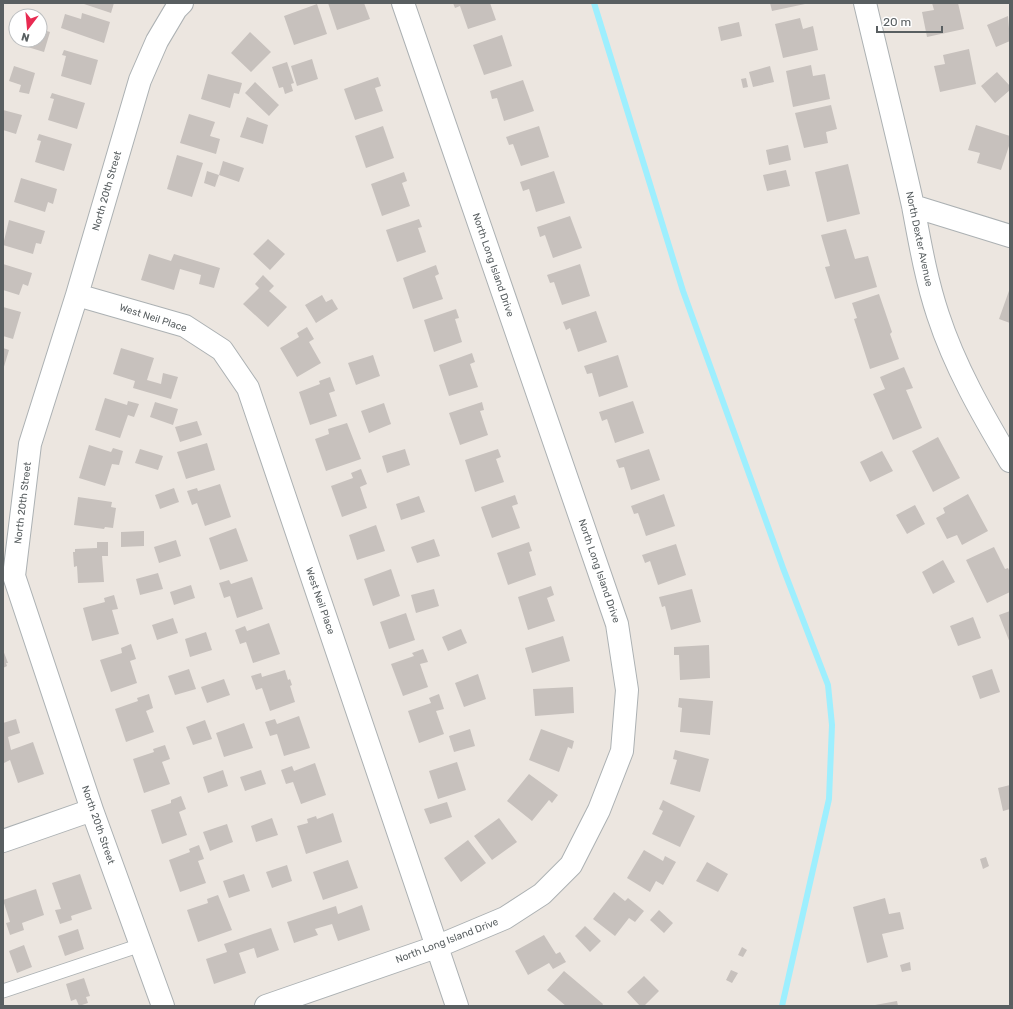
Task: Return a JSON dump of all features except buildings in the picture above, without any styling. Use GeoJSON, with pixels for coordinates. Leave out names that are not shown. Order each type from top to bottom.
{"type":"FeatureCollection","features":[{"type":"Feature","properties":{"kind":"street","name":"North 20th Street"},"geometry":{"type":"LineString","coordinates":[[163,1006],[9,577],[30,444],[77,295],[140,80],[157,40],[176,9],[182,3]]}},
{"type":"Feature","properties":{"kind":"street","name":"North Long Island Drive"},"geometry":{"type":"LineString","coordinates":[[266,1006],[306,999],[436,947],[505,918],[542,894],[571,865],[599,810],[622,751],[627,690],[617,624],[403,3]]}},
{"type":"Feature","properties":{"kind":"street","name":"North Dexter Avenue"},"geometry":{"type":"LineString","coordinates":[[865,3],[913,206],[924,264],[938,315],[961,374],[982,415],[1010,461]]}},
{"type":"Feature","properties":{"kind":"street"},"geometry":{"type":"LineString","coordinates":[[913,206],[1010,236]]}},
{"type":"Feature","properties":{"kind":"street","name":"West Neil Place"},"geometry":{"type":"LineString","coordinates":[[77,295],[185,326],[222,350],[248,388],[457,1006]]}},
{"type":"Feature","properties":{"kind":"street"},"geometry":{"type":"LineString","coordinates":[[3,841],[92,810]]}},
{"type":"Feature","properties":{"kind":"lane"},"geometry":{"type":"LineString","coordinates":[[3,991],[141,945]]}},
{"type":"Feature","properties":{"kind":"waterway"},"geometry":{"type":"LineString","coordinates":[[594,3],[683,291],[783,568],[828,685],[832,725],[829,799],[782,1006]]}}]}
